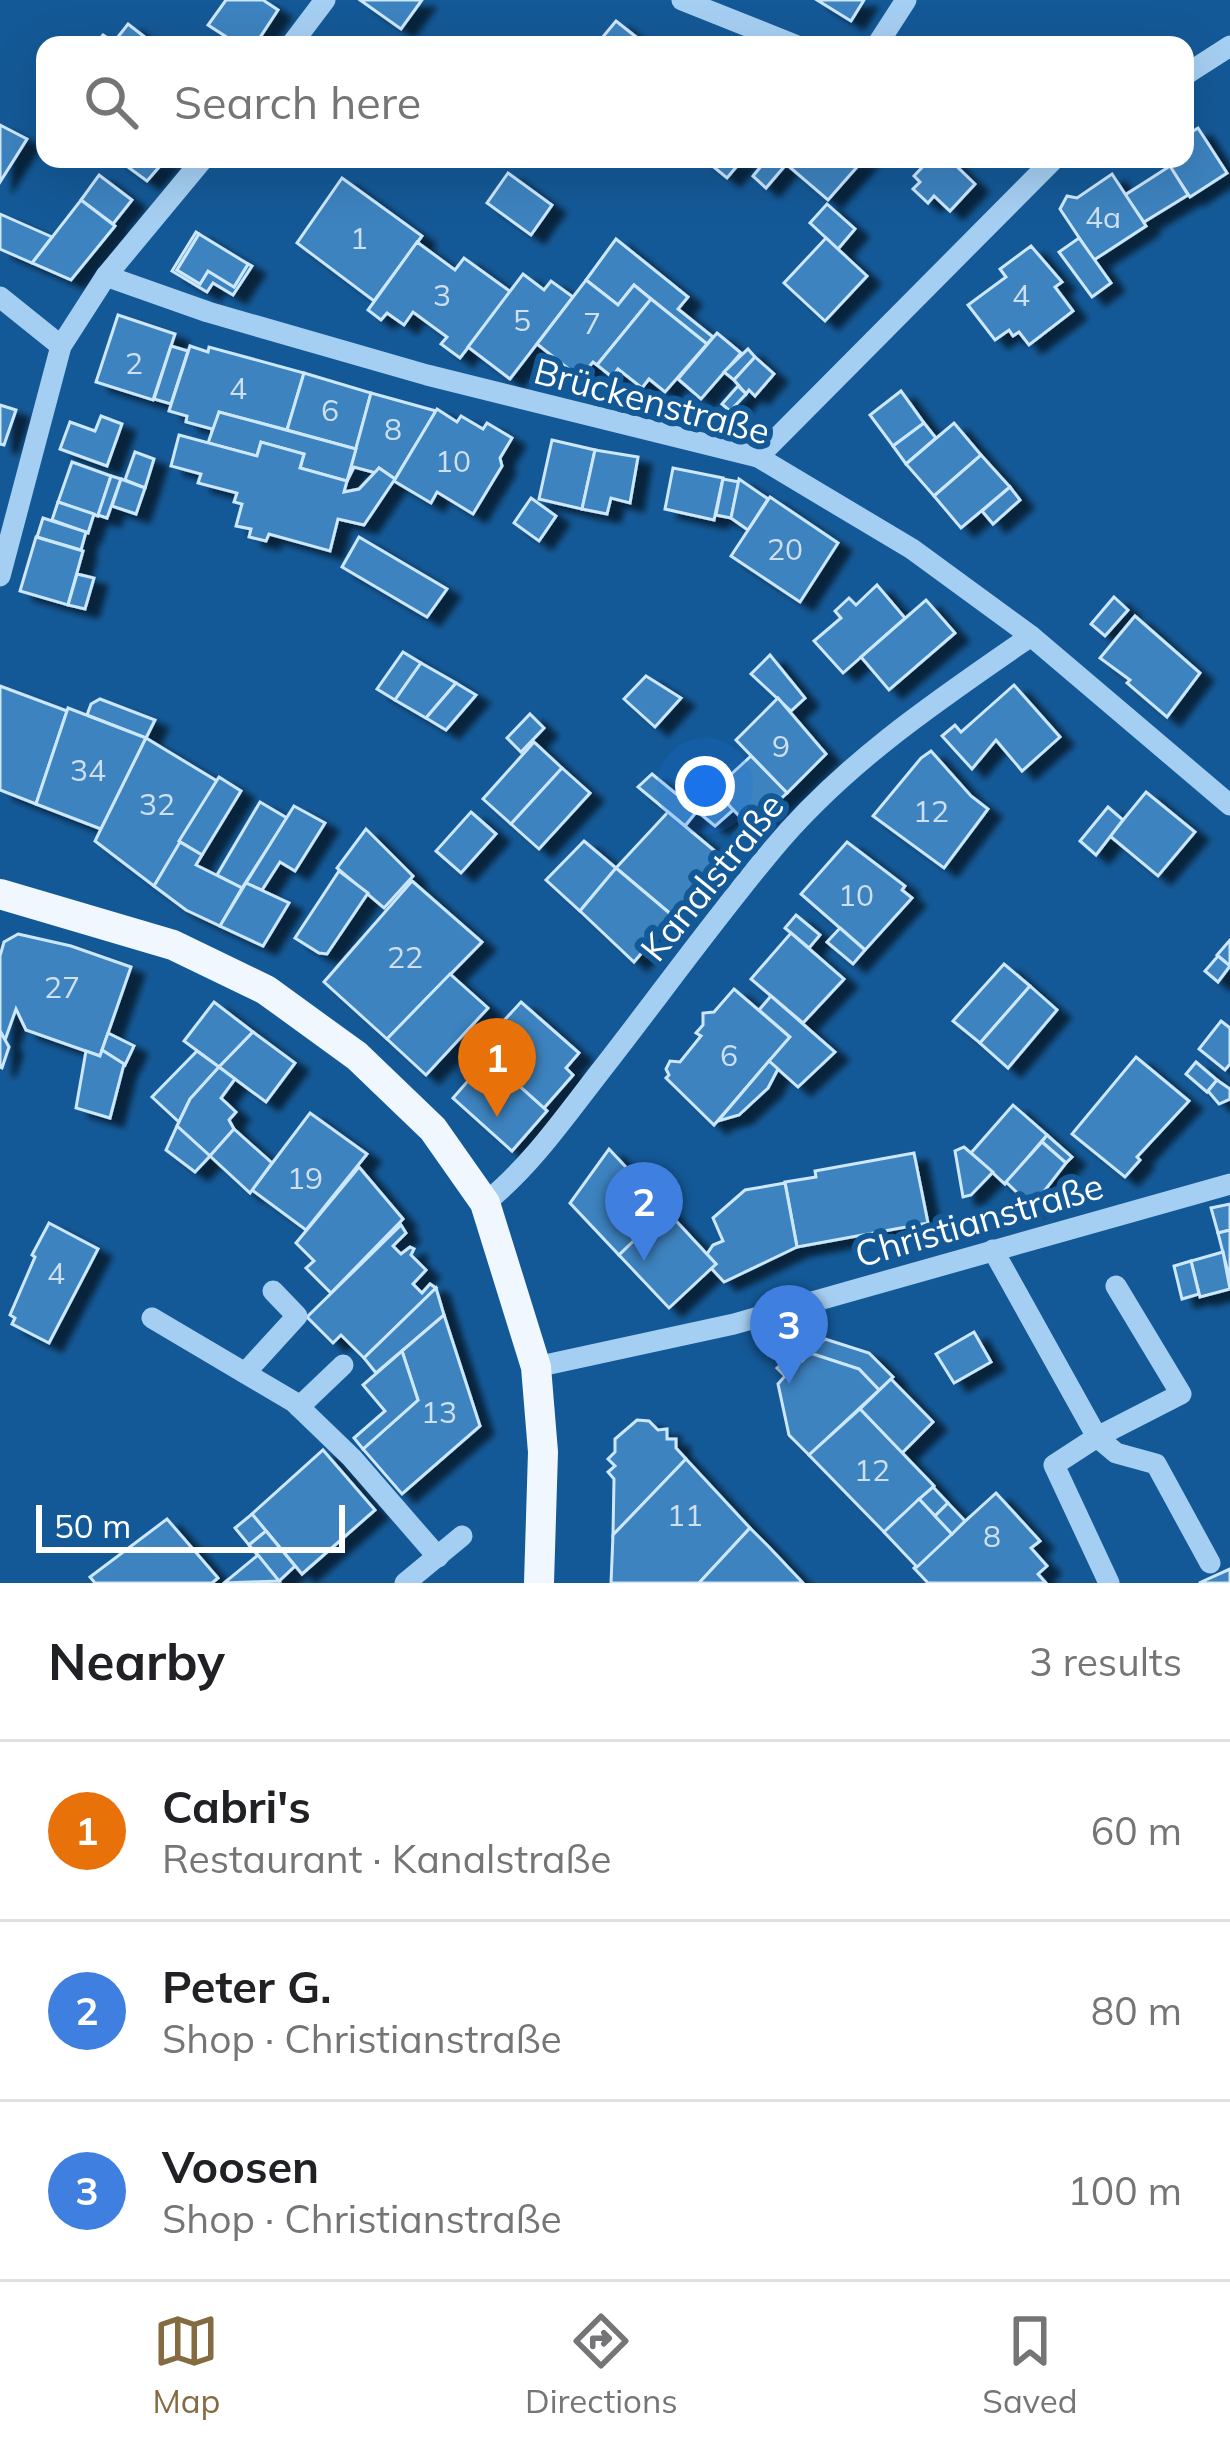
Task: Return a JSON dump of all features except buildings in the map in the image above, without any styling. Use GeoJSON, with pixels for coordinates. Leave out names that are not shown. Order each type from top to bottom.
{"type":"FeatureCollection","features":[{"type":"Feature","properties":{"kind":"main road"},"geometry":{"type":"LineString","coordinates":[[0,894],[172,945],[266,990],[357,1056],[434,1129],[485,1203],[536,1367],[543,1452],[539,1583]]}},
{"type":"Feature","properties":{"kind":"street"},"geometry":{"type":"LineString","coordinates":[[298,36],[325,0]]}},
{"type":"Feature","properties":{"kind":"street"},"geometry":{"type":"LineString","coordinates":[[682,0],[772,36]]}},
{"type":"Feature","properties":{"kind":"street"},"geometry":{"type":"LineString","coordinates":[[883,36],[906,0]]}},
{"type":"Feature","properties":{"kind":"street"},"geometry":{"type":"LineString","coordinates":[[1194,69],[1230,46]]}},
{"type":"Feature","properties":{"kind":"street"},"geometry":{"type":"LineString","coordinates":[[0,576],[61,346],[106,276],[195,168]]}},
{"type":"Feature","properties":{"kind":"street"},"geometry":{"type":"LineString","coordinates":[[758,457],[1045,168]]}},
{"type":"Feature","properties":{"kind":"street","name":"Brückenstraße"},"geometry":{"type":"LineString","coordinates":[[106,276],[208,312],[427,375],[758,457],[912,549],[1030,636],[1230,805]]}},
{"type":"Feature","properties":{"kind":"street"},"geometry":{"type":"LineString","coordinates":[[0,297],[61,346]]}},
{"type":"Feature","properties":{"kind":"street","name":"Kanalstraße"},"geometry":{"type":"LineString","coordinates":[[485,1203],[508,1185],[564,1118],[772,849],[814,802],[908,721],[1030,636]]}},
{"type":"Feature","properties":{"kind":"street","name":"Christianstraße"},"geometry":{"type":"LineString","coordinates":[[536,1367],[734,1324],[1230,1184]]}},
{"type":"Feature","properties":{"kind":"street"},"geometry":{"type":"LineString","coordinates":[[993,1250],[1097,1437],[1116,1453],[1156,1464],[1210,1563]]}},
{"type":"Feature","properties":{"kind":"street"},"geometry":{"type":"LineString","coordinates":[[1109,1583],[1054,1465],[1181,1394],[1116,1286]]}},
{"type":"Feature","properties":{"kind":"street"},"geometry":{"type":"LineString","coordinates":[[245,1373],[297,1316],[272,1291]]}},
{"type":"Feature","properties":{"kind":"street"},"geometry":{"type":"LineString","coordinates":[[152,1318],[299,1407],[352,1458],[438,1557]]}},
{"type":"Feature","properties":{"kind":"street"},"geometry":{"type":"LineString","coordinates":[[299,1407],[343,1365]]}},
{"type":"Feature","properties":{"kind":"street"},"geometry":{"type":"LineString","coordinates":[[405,1583],[463,1536]]}},
{"type":"Feature","properties":{"kind":"place","name":"Cabri's"},"geometry":{"type":"Point","coordinates":[497,1117]}},
{"type":"Feature","properties":{"kind":"place","name":"Peter G."},"geometry":{"type":"Point","coordinates":[644,1261]}},
{"type":"Feature","properties":{"kind":"place","name":"Voosen"},"geometry":{"type":"Point","coordinates":[789,1384]}}]}
